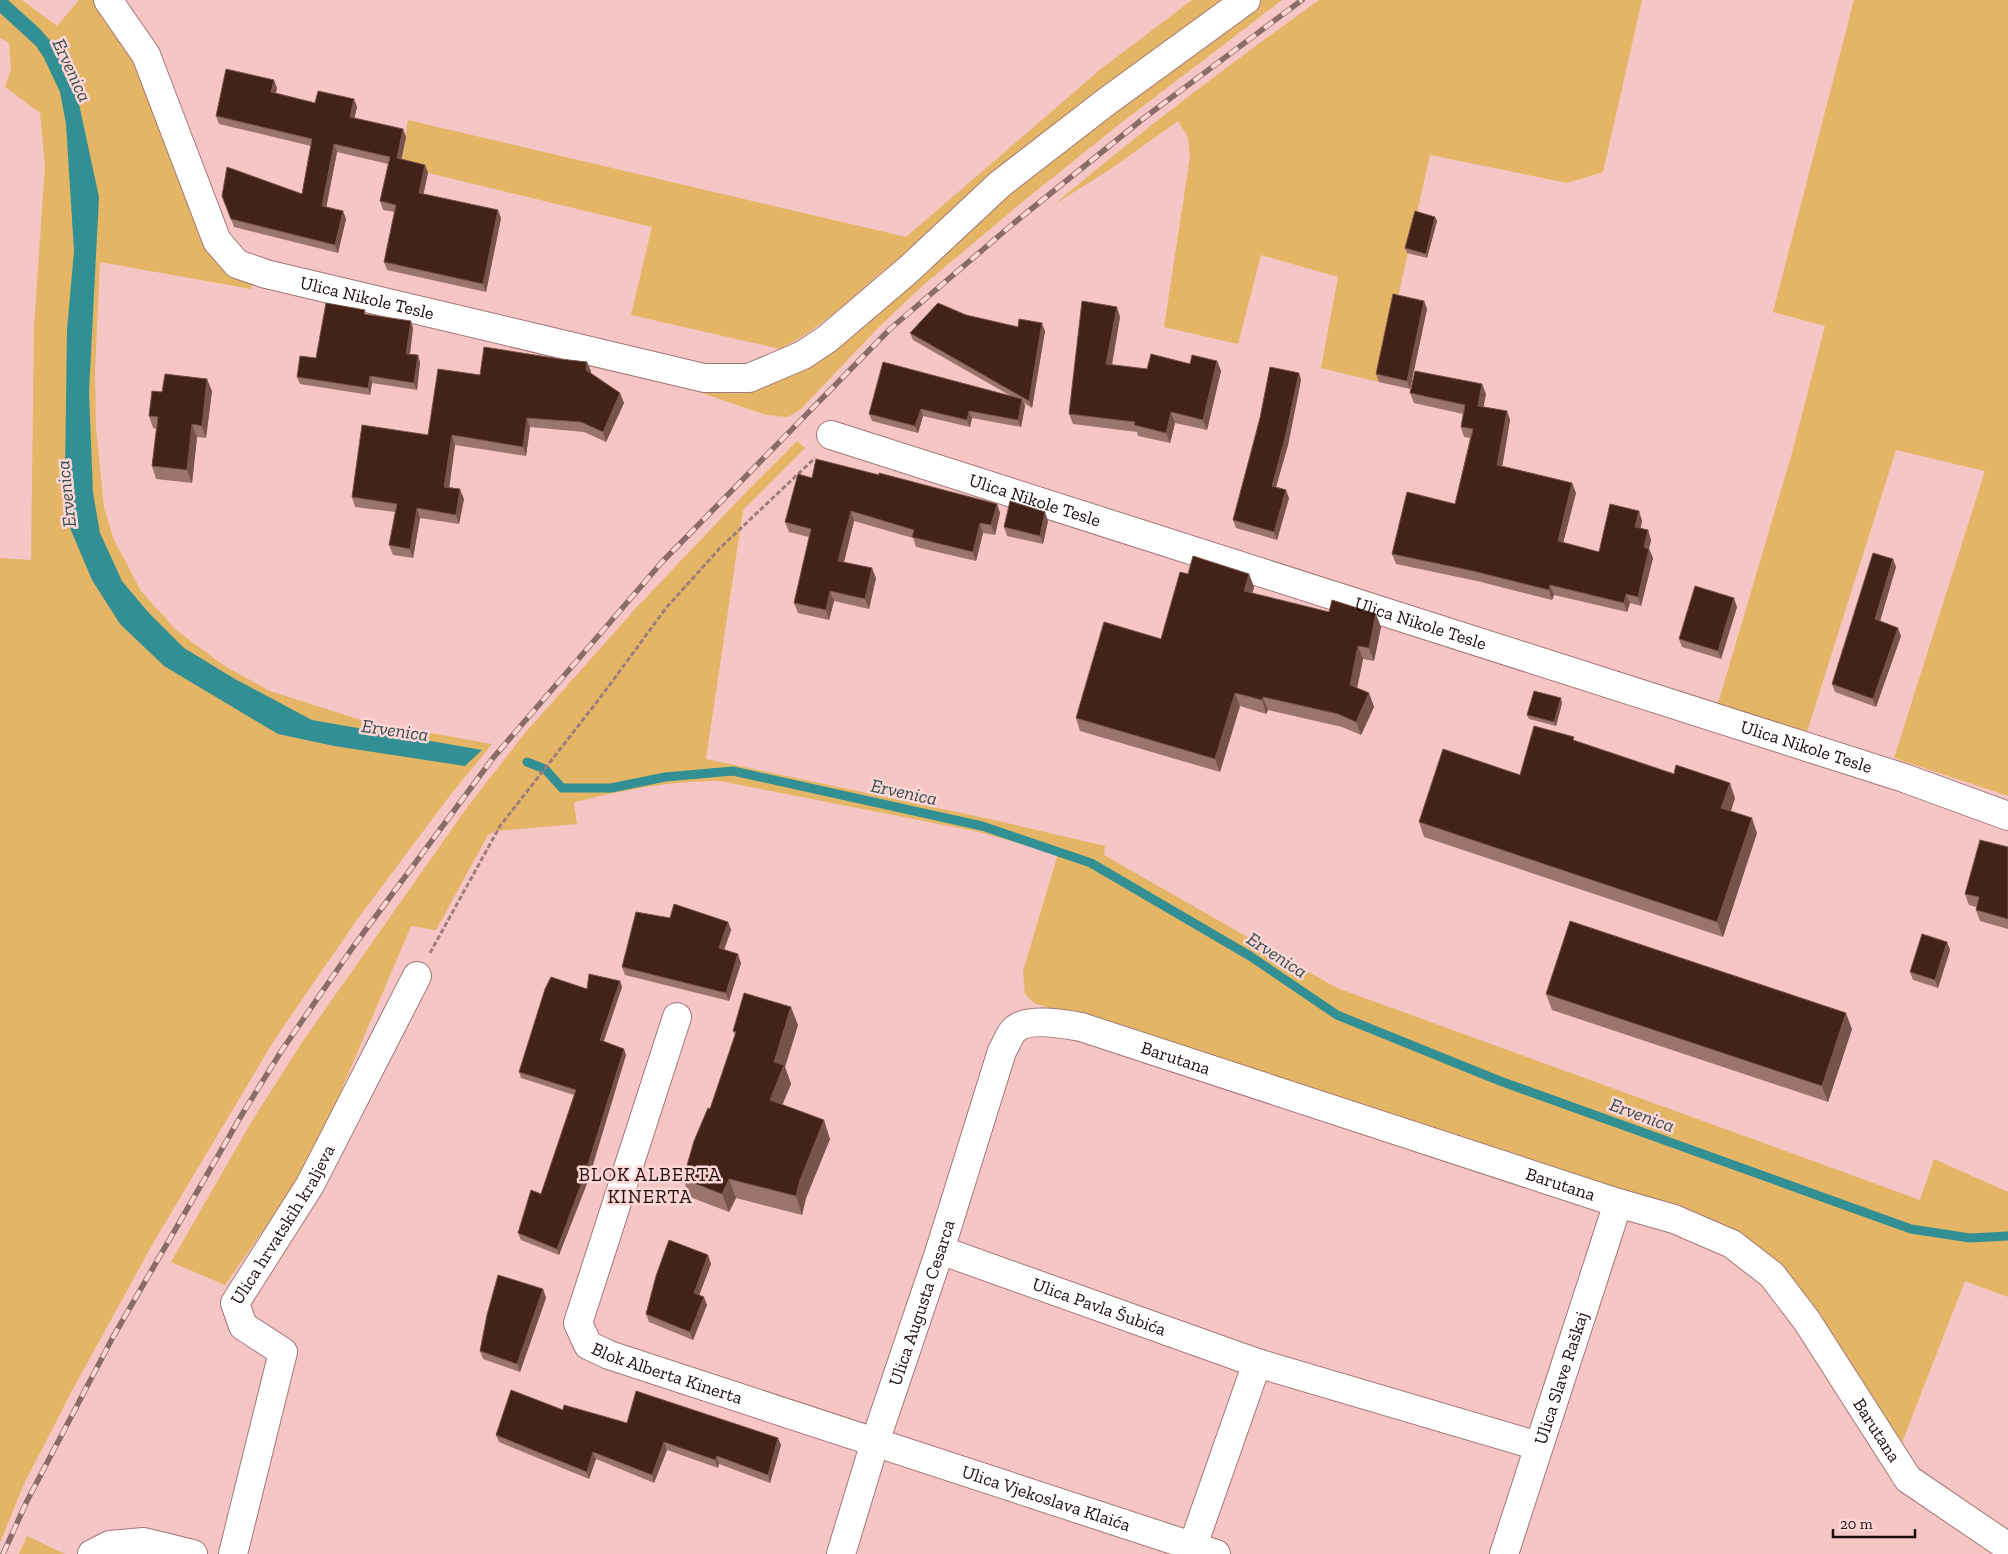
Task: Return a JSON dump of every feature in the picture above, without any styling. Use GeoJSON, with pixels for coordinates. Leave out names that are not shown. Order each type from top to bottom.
{"type":"FeatureCollection","features":[{"type":"Feature","properties":{"kind":"street","name":"Ulica Nikole Tesle"},"geometry":{"type":"LineString","coordinates":[[108,0],[146,55],[217,241],[237,264],[266,274],[704,378],[749,378],[803,355],[827,339],[908,270],[1000,184],[1106,102],[1246,0]]}},
{"type":"Feature","properties":{"kind":"street","name":"Ulica Nikole Tesle"},"geometry":{"type":"LineString","coordinates":[[834,436],[1904,778],[2008,816]]}},
{"type":"Feature","properties":{"kind":"street","name":"Ulica hrvatskih kraljeva"},"geometry":{"type":"LineString","coordinates":[[233,1554],[283,1352],[243,1326],[236,1303],[310,1185],[417,976]]}},
{"type":"Feature","properties":{"kind":"street","name":"Blok Alberta Kinerta"},"geometry":{"type":"LineString","coordinates":[[677,1017],[578,1323],[588,1344],[609,1354],[876,1442]]}},
{"type":"Feature","properties":{"kind":"street","name":"Barutana"},"geometry":{"type":"LineString","coordinates":[[1002,1051],[1015,1029],[1028,1024],[1056,1022],[1081,1027],[1618,1203],[1674,1219],[1732,1244],[1772,1275],[1808,1321],[1908,1480],[2008,1547]]}},
{"type":"Feature","properties":{"kind":"street","name":"Ulica Augusta Cesarca"},"geometry":{"type":"LineString","coordinates":[[841,1554],[940,1250],[1002,1051]]}},
{"type":"Feature","properties":{"kind":"street","name":"Ulica Slave Raškaj"},"geometry":{"type":"LineString","coordinates":[[1504,1554],[1618,1203]]}},
{"type":"Feature","properties":{"kind":"street","name":"Ulica Pavla Šubića"},"geometry":{"type":"LineString","coordinates":[[940,1250],[1257,1363],[1538,1446]]}},
{"type":"Feature","properties":{"kind":"street"},"geometry":{"type":"LineString","coordinates":[[1200,1551],[1257,1363]]}},
{"type":"Feature","properties":{"kind":"street","name":"Ulica Vjekoslava Klaića"},"geometry":{"type":"LineString","coordinates":[[876,1442],[1200,1551]]}},
{"type":"Feature","properties":{"kind":"street"},"geometry":{"type":"LineString","coordinates":[[92,1554],[110,1545],[144,1542],[193,1554]]}},
{"type":"Feature","properties":{"kind":"path"},"geometry":{"type":"LineString","coordinates":[[417,976],[500,826],[600,698],[666,608],[720,548],[834,436]]}},
{"type":"Feature","properties":{"kind":"shaded area"},"geometry":{"type":"Polygon","coordinates":[[[0,0],[22,0],[57,26],[79,0],[98,0],[133,52],[253,283],[251,289],[100,262],[95,371],[96,428],[104,508],[114,540],[141,591],[176,630],[223,665],[270,691],[364,721],[492,744],[451,794],[356,921],[275,1039],[156,1238],[74,1387],[23,1486],[0,1543],[0,558],[31,560],[34,327],[45,166],[40,113],[5,87],[11,69],[9,43],[0,38],[0,0]]]}},
{"type":"Feature","properties":{"kind":"shaded area"},"geometry":{"type":"Polygon","coordinates":[[[1192,0],[1232,0],[879,274],[832,315],[780,349],[631,315],[652,227],[400,166],[408,120],[906,237],[1102,68],[1192,0]]]}},
{"type":"Feature","properties":{"kind":"shaded area"},"geometry":{"type":"Polygon","coordinates":[[[1257,0],[1282,0],[1117,126],[920,288],[876,330],[800,410],[788,417],[766,415],[696,391],[698,383],[765,383],[1041,164],[1257,0]]]}},
{"type":"Feature","properties":{"kind":"shaded area"},"geometry":{"type":"Polygon","coordinates":[[[1319,0],[1642,0],[1603,172],[1567,183],[1430,155],[1379,382],[1321,368],[1338,277],[1261,255],[1238,344],[1164,327],[1190,157],[1188,137],[1178,121],[1109,170],[1055,204],[1185,99],[1319,0]]]}},
{"type":"Feature","properties":{"kind":"shaded area"},"geometry":{"type":"Polygon","coordinates":[[[1854,0],[2008,0],[2008,796],[1894,758],[1985,471],[1896,450],[1806,735],[1717,707],[1792,453],[1825,326],[1773,312],[1854,0]]]}},
{"type":"Feature","properties":{"kind":"shaded area"},"geometry":{"type":"Polygon","coordinates":[[[797,441],[805,448],[743,510],[706,759],[994,820],[1105,846],[1104,855],[1337,988],[1920,1200],[1934,1159],[2008,1192],[2008,1297],[1965,1281],[1899,1450],[1763,1251],[1733,1229],[1711,1219],[1034,1003],[1025,994],[1023,971],[1058,854],[975,831],[720,781],[664,784],[574,802],[577,824],[495,831],[488,835],[436,930],[411,926],[321,1138],[297,1182],[225,1285],[171,1262],[252,1121],[303,1041],[468,806],[525,733],[637,607],[797,441]]]}},
{"type":"Feature","properties":{"kind":"shaded area"},"geometry":{"type":"Polygon","coordinates":[[[27,1536],[65,1554],[19,1554],[27,1536]]]}},
{"type":"Feature","properties":{"kind":"water"},"geometry":{"type":"Polygon","coordinates":[[[0,0],[8,0],[40,29],[54,45],[76,90],[99,197],[89,392],[93,493],[100,533],[122,581],[148,612],[184,648],[235,679],[312,720],[482,750],[465,766],[334,746],[278,734],[164,666],[120,624],[92,580],[70,528],[65,472],[67,330],[74,251],[66,124],[60,92],[44,58],[36,46],[0,13],[0,0]]]}},
{"type":"Feature","properties":{"kind":"building"},"geometry":{"type":"Polygon","coordinates":[[[226,69],[274,80],[271,92],[315,103],[318,91],[354,99],[350,117],[403,129],[397,158],[425,165],[419,193],[498,210],[483,284],[384,262],[396,205],[380,201],[390,157],[334,144],[322,206],[343,211],[335,245],[231,219],[222,196],[227,167],[302,194],[312,139],[216,116],[226,69]]]}},
{"type":"Feature","properties":{"kind":"building"},"geometry":{"type":"Polygon","coordinates":[[[1415,211],[1435,217],[1426,254],[1405,248],[1415,211]]]}},
{"type":"Feature","properties":{"kind":"building"},"geometry":{"type":"Polygon","coordinates":[[[1393,294],[1424,301],[1407,381],[1376,374],[1393,294]]]}},
{"type":"Feature","properties":{"kind":"building"},"geometry":{"type":"Polygon","coordinates":[[[1082,301],[1117,307],[1106,364],[1147,369],[1151,354],[1190,364],[1192,355],[1217,361],[1203,420],[1171,412],[1166,433],[1134,425],[1135,422],[1069,414],[1082,301]]]}},
{"type":"Feature","properties":{"kind":"building"},"geometry":{"type":"Polygon","coordinates":[[[326,303],[365,310],[364,314],[411,321],[406,354],[418,355],[414,383],[370,376],[368,388],[297,377],[300,356],[316,358],[326,303]]]}},
{"type":"Feature","properties":{"kind":"building"},"geometry":{"type":"Polygon","coordinates":[[[938,303],[966,315],[1018,327],[1019,319],[1042,323],[1029,401],[910,333],[938,303]]]}},
{"type":"Feature","properties":{"kind":"building"},"geometry":{"type":"Polygon","coordinates":[[[484,347],[587,362],[586,370],[620,393],[603,432],[581,422],[527,418],[523,447],[452,435],[444,487],[460,489],[456,515],[417,508],[410,549],[389,545],[397,504],[352,497],[362,425],[428,435],[438,369],[480,375],[484,347]]]}},
{"type":"Feature","properties":{"kind":"building"},"geometry":{"type":"Polygon","coordinates":[[[883,362],[1022,399],[1018,420],[969,411],[967,420],[921,409],[915,426],[869,414],[883,362]]]}},
{"type":"Feature","properties":{"kind":"building"},"geometry":{"type":"Polygon","coordinates":[[[1270,367],[1299,373],[1272,486],[1286,490],[1274,532],[1233,520],[1260,418],[1270,367]]]}},
{"type":"Feature","properties":{"kind":"building"},"geometry":{"type":"Polygon","coordinates":[[[1415,371],[1482,384],[1478,406],[1507,411],[1497,465],[1572,483],[1558,541],[1599,552],[1610,504],[1639,511],[1635,527],[1648,530],[1644,547],[1649,549],[1638,597],[1626,594],[1624,603],[1550,585],[1549,590],[1473,571],[1392,554],[1407,492],[1455,504],[1473,429],[1461,427],[1465,405],[1410,393],[1415,371]]]}},
{"type":"Feature","properties":{"kind":"building"},"geometry":{"type":"Polygon","coordinates":[[[165,374],[207,379],[202,426],[192,424],[187,470],[152,466],[158,417],[149,416],[152,391],[162,392],[165,374]]]}},
{"type":"Feature","properties":{"kind":"building"},"geometry":{"type":"Polygon","coordinates":[[[816,459],[879,475],[879,473],[997,504],[991,525],[980,523],[973,552],[912,537],[914,530],[851,511],[838,561],[872,568],[865,599],[830,591],[826,610],[794,603],[811,529],[785,522],[798,474],[812,478],[816,459]]]}},
{"type":"Feature","properties":{"kind":"building"},"geometry":{"type":"Polygon","coordinates":[[[1010,501],[1045,512],[1040,536],[1004,527],[1010,501]]]}},
{"type":"Feature","properties":{"kind":"building"},"geometry":{"type":"Polygon","coordinates":[[[1873,553],[1893,559],[1875,619],[1898,628],[1873,699],[1832,684],[1873,553]]]}},
{"type":"Feature","properties":{"kind":"building"},"geometry":{"type":"Polygon","coordinates":[[[1193,556],[1249,574],[1244,591],[1329,612],[1332,600],[1376,614],[1369,648],[1358,646],[1350,685],[1369,693],[1356,722],[1338,714],[1263,697],[1262,700],[1235,693],[1215,759],[1076,718],[1104,622],[1161,639],[1180,572],[1188,574],[1193,556]]]}},
{"type":"Feature","properties":{"kind":"building"},"geometry":{"type":"Polygon","coordinates":[[[1695,586],[1734,598],[1718,651],[1679,639],[1695,586]]]}},
{"type":"Feature","properties":{"kind":"building"},"geometry":{"type":"Polygon","coordinates":[[[1534,691],[1561,698],[1554,722],[1527,715],[1534,691]]]}},
{"type":"Feature","properties":{"kind":"building"},"geometry":{"type":"Polygon","coordinates":[[[1534,726],[1574,737],[1573,740],[1674,774],[1676,765],[1730,783],[1721,808],[1752,818],[1717,922],[1419,822],[1443,749],[1520,775],[1534,726]]]}},
{"type":"Feature","properties":{"kind":"building"},"geometry":{"type":"Polygon","coordinates":[[[1980,840],[2008,847],[2008,919],[1976,910],[1979,897],[1965,894],[1980,840]]]}},
{"type":"Feature","properties":{"kind":"building"},"geometry":{"type":"Polygon","coordinates":[[[674,904],[728,922],[719,948],[738,954],[726,993],[622,967],[636,912],[670,918],[674,904]]]}},
{"type":"Feature","properties":{"kind":"building"},"geometry":{"type":"Polygon","coordinates":[[[1570,921],[1846,1013],[1822,1086],[1546,994],[1570,921]]]}},
{"type":"Feature","properties":{"kind":"building"},"geometry":{"type":"Polygon","coordinates":[[[1922,934],[1947,942],[1935,980],[1910,972],[1922,934]]]}},
{"type":"Feature","properties":{"kind":"building"},"geometry":{"type":"Polygon","coordinates":[[[589,974],[620,981],[600,1040],[624,1049],[585,1174],[557,1249],[518,1233],[531,1190],[541,1194],[576,1090],[519,1072],[545,989],[551,977],[587,989],[589,974]]]}},
{"type":"Feature","properties":{"kind":"building"},"geometry":{"type":"Polygon","coordinates":[[[744,993],[791,1007],[774,1062],[784,1065],[770,1100],[824,1120],[800,1180],[796,1196],[729,1179],[722,1194],[683,1179],[694,1141],[708,1108],[710,1109],[736,1032],[733,1031],[744,993]]]}},
{"type":"Feature","properties":{"kind":"building"},"geometry":{"type":"Polygon","coordinates":[[[669,1240],[708,1255],[694,1293],[704,1297],[690,1332],[646,1314],[656,1276],[669,1240]]]}},
{"type":"Feature","properties":{"kind":"building"},"geometry":{"type":"Polygon","coordinates":[[[498,1275],[543,1289],[517,1364],[480,1351],[498,1275]]]}},
{"type":"Feature","properties":{"kind":"building"},"geometry":{"type":"Polygon","coordinates":[[[511,1390],[563,1410],[564,1405],[627,1423],[636,1391],[778,1438],[768,1475],[717,1456],[715,1460],[664,1442],[652,1475],[593,1452],[587,1472],[496,1435],[511,1390]]]}},
{"type":"Feature","properties":{"kind":"waterway","name":"Ervenica"},"geometry":{"type":"LineString","coordinates":[[527,762],[545,769],[562,788],[611,788],[665,777],[733,771],[982,826],[1091,863],[1250,956],[1337,1015],[1500,1081],[1911,1229],[1970,1238],[2008,1236]]}},
{"type":"Feature","properties":{"kind":"railway"},"geometry":{"type":"LineString","coordinates":[[3,1554],[27,1501],[113,1337],[241,1116],[282,1050],[353,947],[493,758],[662,562],[890,329],[1014,223],[1144,118],[1302,0]]}},
{"type":"Feature","properties":{"kind":"district","name":"BLOK ALBERTA KINERTA"},"geometry":{"type":"Point","coordinates":[650,1185]}}]}
